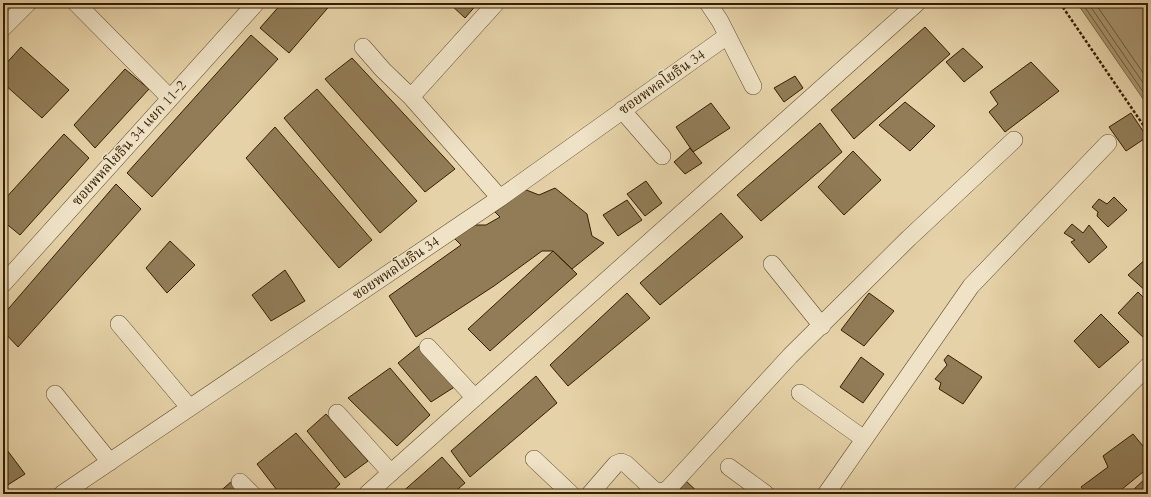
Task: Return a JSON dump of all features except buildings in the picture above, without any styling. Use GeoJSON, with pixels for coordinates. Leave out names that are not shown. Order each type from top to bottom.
{"type":"FeatureCollection","features":[{"type":"Feature","properties":{"kind":"street"},"geometry":{"type":"LineString","coordinates":[[3,28],[28,3]]}},
{"type":"Feature","properties":{"kind":"street"},"geometry":{"type":"LineString","coordinates":[[76,3],[170,98]]}},
{"type":"Feature","properties":{"kind":"street","name":"ซอยพหลโยธิน 34 แยก 11-2"},"geometry":{"type":"LineString","coordinates":[[3,284],[256,3]]}},
{"type":"Feature","properties":{"kind":"street"},"geometry":{"type":"LineString","coordinates":[[411,97],[496,3]]}},
{"type":"Feature","properties":{"kind":"street"},"geometry":{"type":"LineString","coordinates":[[708,3],[720,21],[753,86]]}},
{"type":"Feature","properties":{"kind":"street"},"geometry":{"type":"LineString","coordinates":[[367,494],[917,3]]}},
{"type":"Feature","properties":{"kind":"street","name":"ซอยพหลโยธิน 34"},"geometry":{"type":"LineString","coordinates":[[62,494],[500,198],[727,36]]}},
{"type":"Feature","properties":{"kind":"street"},"geometry":{"type":"LineString","coordinates":[[363,47],[383,70],[411,97],[500,198]]}},
{"type":"Feature","properties":{"kind":"street"},"geometry":{"type":"LineString","coordinates":[[622,110],[662,156]]}},
{"type":"Feature","properties":{"kind":"street"},"geometry":{"type":"LineString","coordinates":[[590,494],[616,464],[621,462],[626,464],[655,491],[661,492],[668,489],[790,356],[822,326],[909,238],[1014,140]]}},
{"type":"Feature","properties":{"kind":"street"},"geometry":{"type":"LineString","coordinates":[[826,494],[971,286],[1108,142]]}},
{"type":"Feature","properties":{"kind":"street"},"geometry":{"type":"LineString","coordinates":[[772,264],[822,326]]}},
{"type":"Feature","properties":{"kind":"street"},"geometry":{"type":"LineString","coordinates":[[119,324],[189,407]]}},
{"type":"Feature","properties":{"kind":"street"},"geometry":{"type":"LineString","coordinates":[[428,347],[475,398]]}},
{"type":"Feature","properties":{"kind":"street"},"geometry":{"type":"LineString","coordinates":[[1020,494],[1148,366]]}},
{"type":"Feature","properties":{"kind":"street"},"geometry":{"type":"LineString","coordinates":[[56,394],[110,462]]}},
{"type":"Feature","properties":{"kind":"street"},"geometry":{"type":"LineString","coordinates":[[800,394],[864,439]]}},
{"type":"Feature","properties":{"kind":"street"},"geometry":{"type":"LineString","coordinates":[[337,413],[391,473]]}},
{"type":"Feature","properties":{"kind":"street"},"geometry":{"type":"LineString","coordinates":[[534,458],[571,494]]}},
{"type":"Feature","properties":{"kind":"street"},"geometry":{"type":"LineString","coordinates":[[729,468],[766,494]]}},
{"type":"Feature","properties":{"kind":"street"},"geometry":{"type":"LineString","coordinates":[[240,482],[252,494]]}},
{"type":"Feature","properties":{"kind":"path"},"geometry":{"type":"LineString","coordinates":[[1060,3],[1148,132]]}},
{"type":"Feature","properties":{"kind":"water"},"geometry":{"type":"Polygon","coordinates":[[[1077,3],[1148,3],[1148,106],[1077,3]]]}}]}
